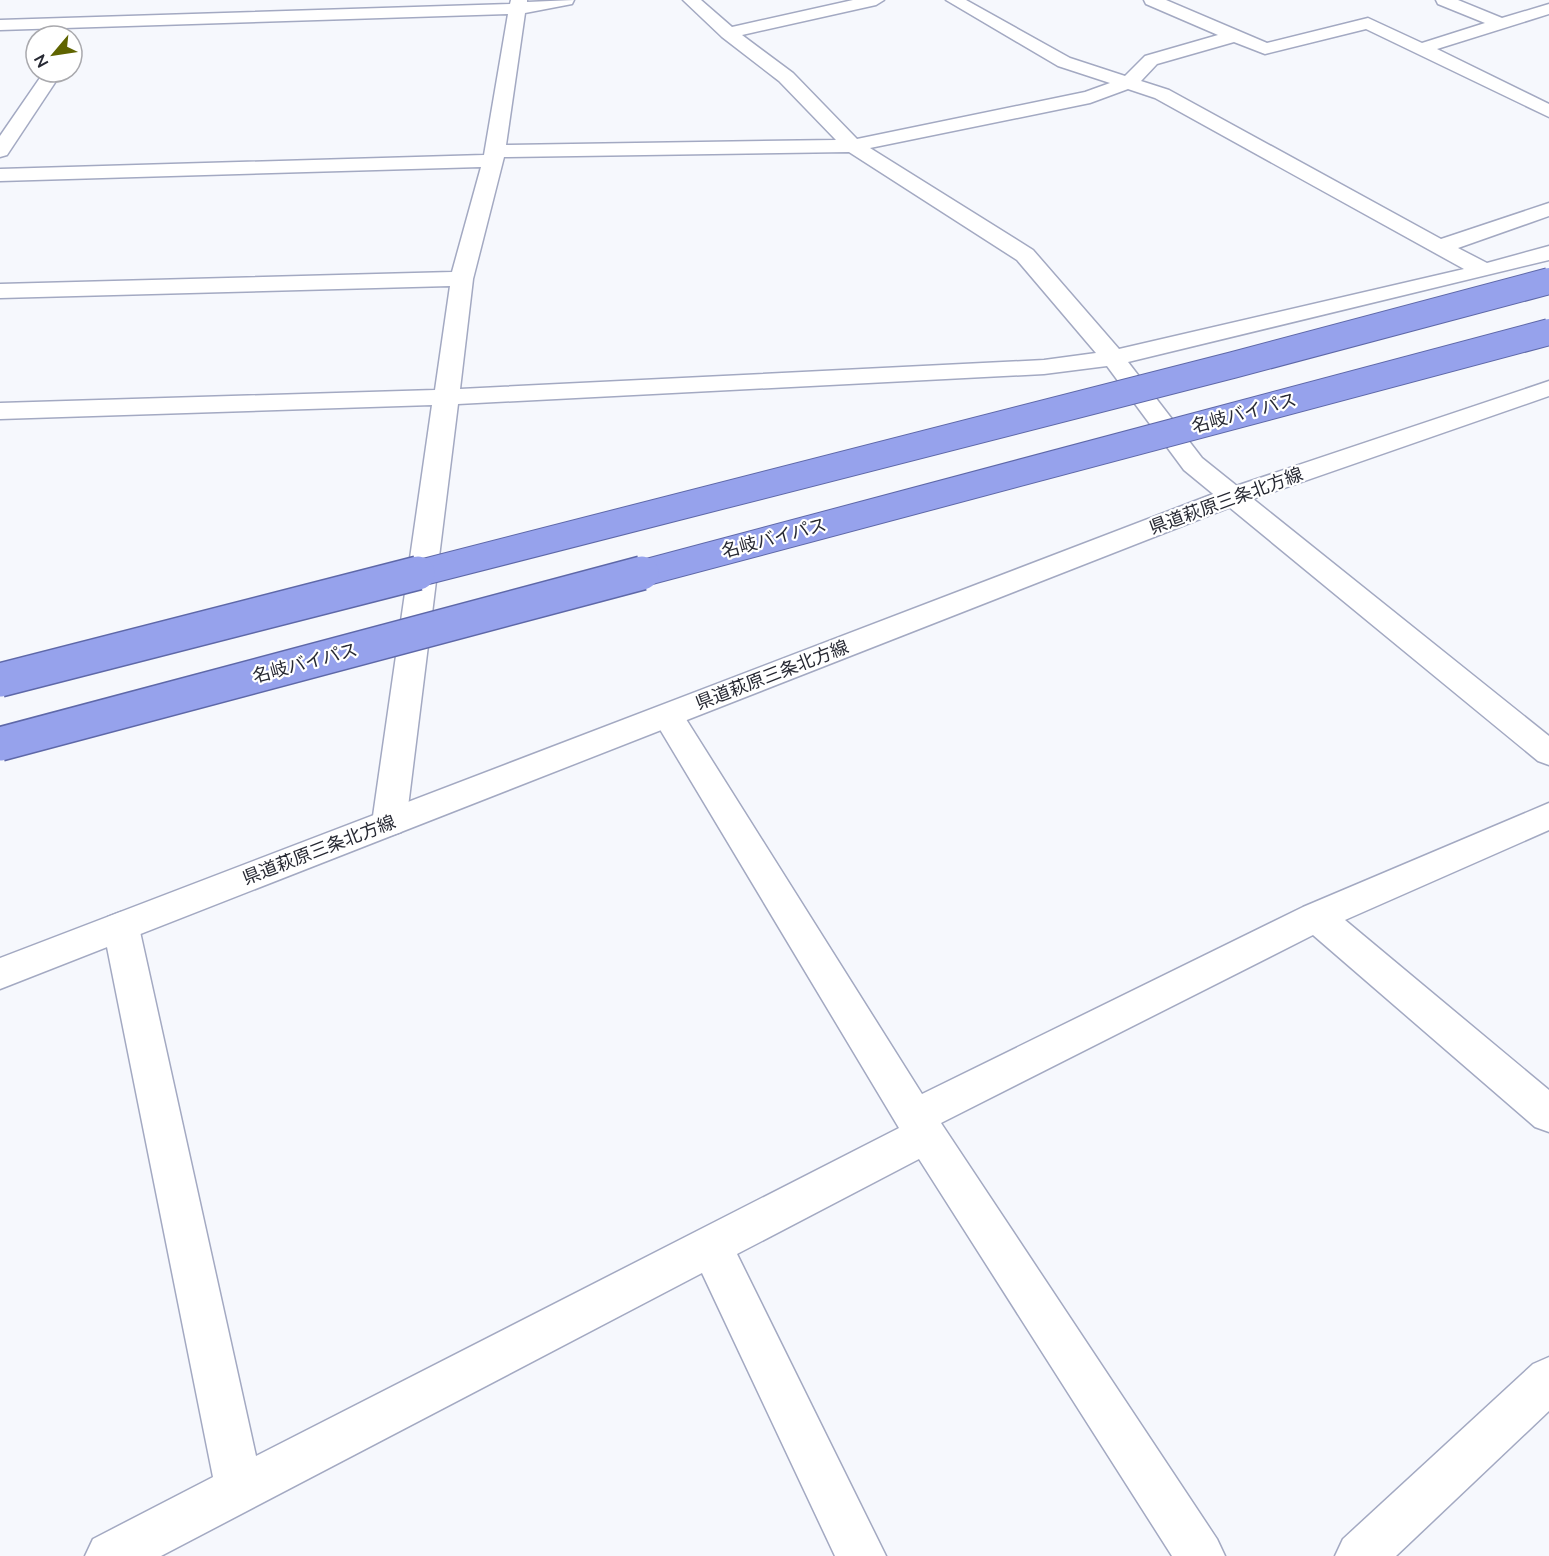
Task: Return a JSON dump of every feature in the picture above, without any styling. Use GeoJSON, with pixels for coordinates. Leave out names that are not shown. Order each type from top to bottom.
{"type":"FeatureCollection","features":[{"type":"Feature","properties":{"kind":"highway"},"geometry":{"type":"LineString","coordinates":[[0,680],[1198,374],[1549,281]]}},
{"type":"Feature","properties":{"kind":"highway","name":"名岐バイパス"},"geometry":{"type":"LineString","coordinates":[[0,744],[1549,332]]}},
{"type":"Feature","properties":{"kind":"street"},"geometry":{"type":"LineString","coordinates":[[0,25],[365,7],[518,4],[566,0]]}},
{"type":"Feature","properties":{"kind":"street"},"geometry":{"type":"LineString","coordinates":[[692,0],[728,33],[786,77],[853,146],[1024,255],[1113,358],[1193,464],[1549,753]]}},
{"type":"Feature","properties":{"kind":"street"},"geometry":{"type":"LineString","coordinates":[[728,33],[876,0]]}},
{"type":"Feature","properties":{"kind":"street"},"geometry":{"type":"LineString","coordinates":[[954,0],[1064,62],[1162,94],[1484,271]]}},
{"type":"Feature","properties":{"kind":"street"},"geometry":{"type":"LineString","coordinates":[[1152,0],[1265,49],[1368,23],[1549,111]]}},
{"type":"Feature","properties":{"kind":"street"},"geometry":{"type":"LineString","coordinates":[[1444,0],[1501,24]]}},
{"type":"Feature","properties":{"kind":"street"},"geometry":{"type":"LineString","coordinates":[[389,823],[462,279],[494,156],[518,4]]}},
{"type":"Feature","properties":{"kind":"street"},"geometry":{"type":"LineString","coordinates":[[1423,48],[1549,9]]}},
{"type":"Feature","properties":{"kind":"street"},"geometry":{"type":"LineString","coordinates":[[0,175],[494,156],[853,146],[1090,97],[1130,82],[1151,60],[1235,36]]}},
{"type":"Feature","properties":{"kind":"street"},"geometry":{"type":"LineString","coordinates":[[0,151],[45,84]]}},
{"type":"Feature","properties":{"kind":"street"},"geometry":{"type":"LineString","coordinates":[[1438,247],[1549,208]]}},
{"type":"Feature","properties":{"kind":"street"},"geometry":{"type":"LineString","coordinates":[[0,411],[446,397],[1044,367],[1113,358],[1549,254]]}},
{"type":"Feature","properties":{"kind":"street"},"geometry":{"type":"LineString","coordinates":[[0,291],[462,279]]}},
{"type":"Feature","properties":{"kind":"street","name":"県道萩原三条北方線"},"geometry":{"type":"LineString","coordinates":[[0,974],[1231,497],[1549,388]]}},
{"type":"Feature","properties":{"kind":"street"},"geometry":{"type":"LineString","coordinates":[[668,716],[920,1126],[1200,1556]]}},
{"type":"Feature","properties":{"kind":"street"},"geometry":{"type":"LineString","coordinates":[[110,1556],[711,1246],[920,1126],[1316,917],[1549,816]]}},
{"type":"Feature","properties":{"kind":"street"},"geometry":{"type":"LineString","coordinates":[[1316,917],[1549,1114]]}},
{"type":"Feature","properties":{"kind":"street"},"geometry":{"type":"LineString","coordinates":[[120,927],[239,1489]]}},
{"type":"Feature","properties":{"kind":"street"},"geometry":{"type":"LineString","coordinates":[[711,1246],[861,1556]]}},
{"type":"Feature","properties":{"kind":"street"},"geometry":{"type":"LineString","coordinates":[[1360,1556],[1549,1380]]}}]}
